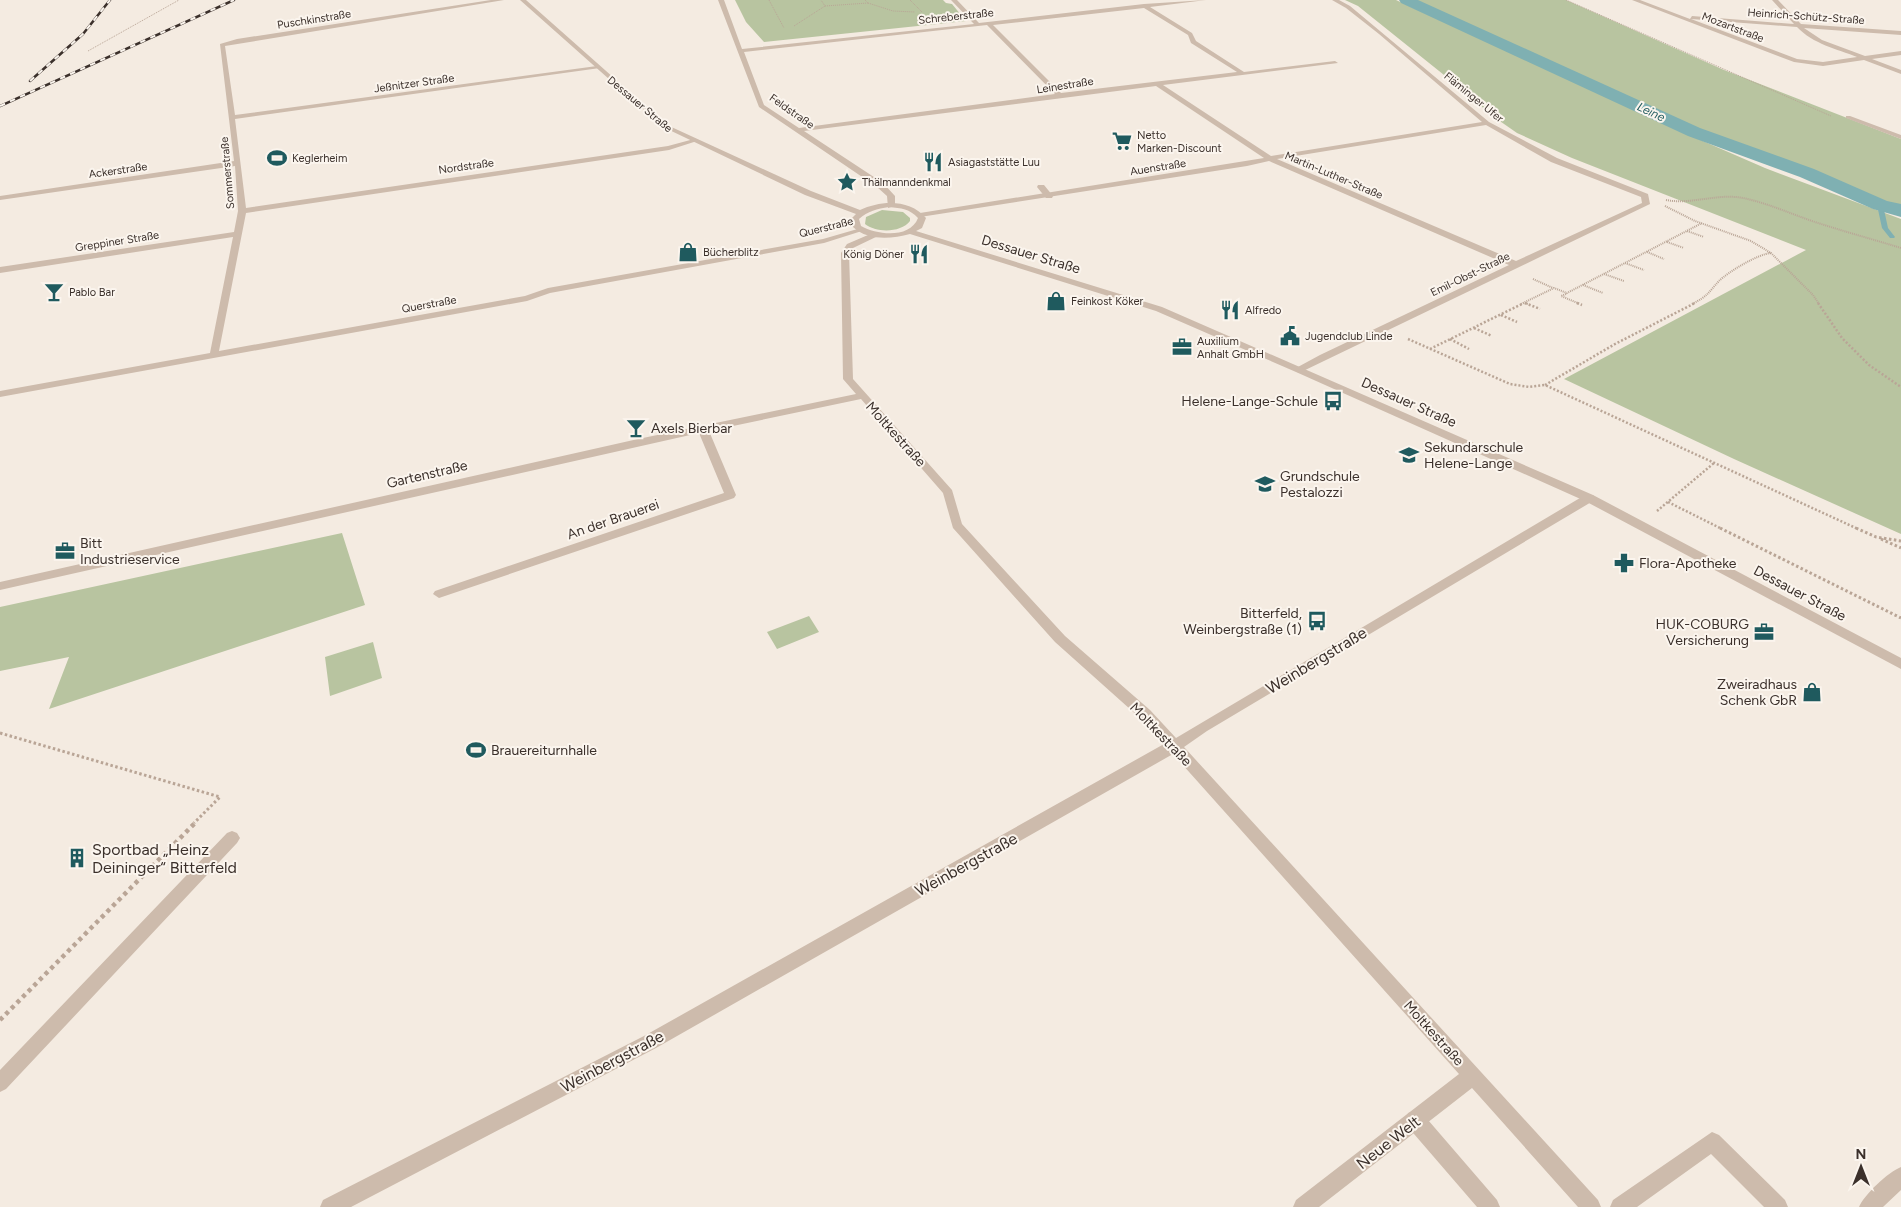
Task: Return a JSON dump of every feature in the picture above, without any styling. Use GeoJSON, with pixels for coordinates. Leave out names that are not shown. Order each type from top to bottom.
{"type":"FeatureCollection","features":[{"type":"Feature","properties":{"kind":"street","name":"Puschkinstraße"},"geometry":{"type":"LineString","coordinates":[[221,47],[224,44],[237,41],[501,0]]}},
{"type":"Feature","properties":{"kind":"street","name":"Dessauer Straße"},"geometry":{"type":"LineString","coordinates":[[523,0],[664,126],[814,196],[860,213]]}},
{"type":"Feature","properties":{"kind":"street","name":"Feldstraße"},"geometry":{"type":"LineString","coordinates":[[721,0],[761,106],[884,188],[891,196],[891,206]]}},
{"type":"Feature","properties":{"kind":"street"},"geometry":{"type":"LineString","coordinates":[[954,0],[977,24]]}},
{"type":"Feature","properties":{"kind":"street","name":"Schreberstraße"},"geometry":{"type":"LineString","coordinates":[[741,51],[1203,0]]}},
{"type":"Feature","properties":{"kind":"street","name":"Fläminger Ufer"},"geometry":{"type":"LineString","coordinates":[[1335,0],[1348,7],[1381,33],[1487,123],[1554,160],[1645,197]]}},
{"type":"Feature","properties":{"kind":"street","name":"Mozartstraße"},"geometry":{"type":"LineString","coordinates":[[1635,0],[1796,61],[1823,64],[1901,53]]}},
{"type":"Feature","properties":{"kind":"street"},"geometry":{"type":"LineString","coordinates":[[1775,0],[1805,32],[1820,41],[1901,72]]}},
{"type":"Feature","properties":{"kind":"street"},"geometry":{"type":"LineString","coordinates":[[1144,6],[1190,34],[1193,42],[1244,74]]}},
{"type":"Feature","properties":{"kind":"street","name":"Heinrich-Schütz-Straße"},"geometry":{"type":"LineString","coordinates":[[1679,17],[1901,33]]}},
{"type":"Feature","properties":{"kind":"street"},"geometry":{"type":"LineString","coordinates":[[988,23],[1059,95]]}},
{"type":"Feature","properties":{"kind":"street","name":"Sommerstraße"},"geometry":{"type":"LineString","coordinates":[[214,355],[242,212],[238,163],[221,47]]}},
{"type":"Feature","properties":{"kind":"street","name":"Leinestraße"},"geometry":{"type":"LineString","coordinates":[[799,130],[1059,95],[1335,63]]}},
{"type":"Feature","properties":{"kind":"street","name":"Jeßnitzer Straße"},"geometry":{"type":"LineString","coordinates":[[232,117],[597,68]]}},
{"type":"Feature","properties":{"kind":"street","name":"Martin-Luther-Straße"},"geometry":{"type":"LineString","coordinates":[[1156,83],[1270,159],[1515,264]]}},
{"type":"Feature","properties":{"kind":"street"},"geometry":{"type":"LineString","coordinates":[[1848,117],[1901,137]]}},
{"type":"Feature","properties":{"kind":"street","name":"Auenstraße"},"geometry":{"type":"LineString","coordinates":[[920,215],[1050,196],[1246,164],[1299,152],[1487,123]]}},
{"type":"Feature","properties":{"kind":"street","name":"Nordstraße"},"geometry":{"type":"LineString","coordinates":[[242,212],[669,148],[694,141]]}},
{"type":"Feature","properties":{"kind":"street","name":"Ackerstraße"},"geometry":{"type":"LineString","coordinates":[[0,198],[238,163]]}},
{"type":"Feature","properties":{"kind":"street"},"geometry":{"type":"LineString","coordinates":[[1041,187],[1050,196]]}},
{"type":"Feature","properties":{"kind":"street","name":"Emil-Obst-Straße"},"geometry":{"type":"LineString","coordinates":[[1299,370],[1325,354],[1385,329],[1515,264],[1646,204],[1645,197]]}},
{"type":"Feature","properties":{"kind":"street"},"geometry":{"type":"LineString","coordinates":[[861,230],[855,222],[860,213],[877,207],[891,206],[909,208],[920,215],[922,218],[920,226],[910,232]]}},
{"type":"Feature","properties":{"kind":"street","name":"Dessauer Straße"},"geometry":{"type":"LineString","coordinates":[[861,230],[889,235],[910,232],[1159,310],[1589,498],[1901,664]]}},
{"type":"Feature","properties":{"kind":"street","name":"Querstraße"},"geometry":{"type":"LineString","coordinates":[[0,394],[527,298],[558,289],[824,241],[861,230]]}},
{"type":"Feature","properties":{"kind":"street","name":"Greppiner Straße"},"geometry":{"type":"LineString","coordinates":[[0,270],[238,234]]}},
{"type":"Feature","properties":{"kind":"street","name":"Moltkestraße"},"geometry":{"type":"LineString","coordinates":[[875,234],[850,246],[845,253],[848,379],[948,492],[957,525],[1060,639],[1145,714],[1591,1207]]}},
{"type":"Feature","properties":{"kind":"street","name":"Gartenstraße"},"geometry":{"type":"LineString","coordinates":[[0,586],[638,442],[862,396]]}},
{"type":"Feature","properties":{"kind":"street","name":"An der Brauerei"},"geometry":{"type":"LineString","coordinates":[[439,594],[730,495],[703,429]]}},
{"type":"Feature","properties":{"kind":"street","name":"Weinbergstraße"},"geometry":{"type":"LineString","coordinates":[[330,1207],[650,1042],[1174,746],[1202,727],[1589,498]]}},
{"type":"Feature","properties":{"kind":"street"},"geometry":{"type":"LineString","coordinates":[[0,1084],[232,838]]}},
{"type":"Feature","properties":{"kind":"street","name":"Neue Welt"},"geometry":{"type":"LineString","coordinates":[[1303,1207],[1472,1076]]}},
{"type":"Feature","properties":{"kind":"street"},"geometry":{"type":"LineString","coordinates":[[1415,1120],[1490,1207]]}},
{"type":"Feature","properties":{"kind":"street"},"geometry":{"type":"LineString","coordinates":[[1620,1207],[1712,1142],[1778,1207]]}},
{"type":"Feature","properties":{"kind":"street"},"geometry":{"type":"LineString","coordinates":[[1869,1207],[1901,1177]]}},
{"type":"Feature","properties":{"kind":"path"},"geometry":{"type":"LineString","coordinates":[[88,51],[179,0]]}},
{"type":"Feature","properties":{"kind":"path"},"geometry":{"type":"LineString","coordinates":[[769,0],[785,32]]}},
{"type":"Feature","properties":{"kind":"path"},"geometry":{"type":"LineString","coordinates":[[825,6],[868,3],[865,0]]}},
{"type":"Feature","properties":{"kind":"path"},"geometry":{"type":"LineString","coordinates":[[910,0],[922,12]]}},
{"type":"Feature","properties":{"kind":"path"},"geometry":{"type":"LineString","coordinates":[[1566,0],[1835,118]]}},
{"type":"Feature","properties":{"kind":"path"},"geometry":{"type":"LineString","coordinates":[[1645,197],[1702,223],[1751,241],[1770,253],[1813,295],[1842,338],[1869,365],[1901,387]]}},
{"type":"Feature","properties":{"kind":"path"},"geometry":{"type":"LineString","coordinates":[[1645,197],[1677,202],[1718,197],[1741,198],[1769,205],[1813,221],[1901,248]]}},
{"type":"Feature","properties":{"kind":"path"},"geometry":{"type":"LineString","coordinates":[[1582,305],[1561,296],[1702,223]]}},
{"type":"Feature","properties":{"kind":"path"},"geometry":{"type":"LineString","coordinates":[[1687,231],[1704,237]]}},
{"type":"Feature","properties":{"kind":"path"},"geometry":{"type":"LineString","coordinates":[[1666,242],[1684,248]]}},
{"type":"Feature","properties":{"kind":"path"},"geometry":{"type":"LineString","coordinates":[[1646,252],[1664,259]]}},
{"type":"Feature","properties":{"kind":"path"},"geometry":{"type":"LineString","coordinates":[[1385,329],[1510,384],[1529,387],[1545,385],[1615,344],[1708,296],[1720,280],[1762,254],[1770,253]]}},
{"type":"Feature","properties":{"kind":"path"},"geometry":{"type":"LineString","coordinates":[[1625,263],[1644,270]]}},
{"type":"Feature","properties":{"kind":"path"},"geometry":{"type":"LineString","coordinates":[[1604,274],[1624,281]]}},
{"type":"Feature","properties":{"kind":"path"},"geometry":{"type":"LineString","coordinates":[[1582,285],[1603,293]]}},
{"type":"Feature","properties":{"kind":"path"},"geometry":{"type":"LineString","coordinates":[[1430,349],[1554,288],[1566,293]]}},
{"type":"Feature","properties":{"kind":"path"},"geometry":{"type":"LineString","coordinates":[[1525,302],[1540,309]]}},
{"type":"Feature","properties":{"kind":"path"},"geometry":{"type":"LineString","coordinates":[[1500,314],[1517,322]]}},
{"type":"Feature","properties":{"kind":"path"},"geometry":{"type":"LineString","coordinates":[[1473,328],[1492,336]]}},
{"type":"Feature","properties":{"kind":"path"},"geometry":{"type":"LineString","coordinates":[[1449,339],[1469,349]]}},
{"type":"Feature","properties":{"kind":"path"},"geometry":{"type":"LineString","coordinates":[[1545,385],[1901,548]]}},
{"type":"Feature","properties":{"kind":"path"},"geometry":{"type":"LineString","coordinates":[[1640,525],[1714,463]]}},
{"type":"Feature","properties":{"kind":"path"},"geometry":{"type":"LineString","coordinates":[[1668,502],[1901,618]]}},
{"type":"Feature","properties":{"kind":"path"},"geometry":{"type":"LineString","coordinates":[[1876,537],[1901,541]]}},
{"type":"Feature","properties":{"kind":"path"},"geometry":{"type":"LineString","coordinates":[[0,733],[220,797],[0,1020]]}},
{"type":"Feature","properties":{"kind":"green space"},"geometry":{"type":"Polygon","coordinates":[[[735,0],[943,0],[946,3],[952,4],[966,21],[764,42],[746,22],[735,0]]]}},
{"type":"Feature","properties":{"kind":"green space"},"geometry":{"type":"Polygon","coordinates":[[[1345,0],[1396,0],[1765,168],[1901,219],[1901,534],[1734,459],[1564,379],[1806,250],[1572,158],[1517,133],[1494,117],[1358,6],[1345,0]]]}},
{"type":"Feature","properties":{"kind":"green space"},"geometry":{"type":"Polygon","coordinates":[[[1406,0],[1566,0],[1724,70],[1901,139],[1901,211],[1880,205],[1807,173],[1694,132],[1406,0]]]}},
{"type":"Feature","properties":{"kind":"green space"},"geometry":{"type":"Polygon","coordinates":[[[882,210],[903,212],[910,218],[910,221],[895,230],[875,229],[865,224],[866,217],[882,210]]]}},
{"type":"Feature","properties":{"kind":"green space"},"geometry":{"type":"Polygon","coordinates":[[[342,533],[365,605],[49,709],[69,657],[0,671],[0,607],[342,533]]]}},
{"type":"Feature","properties":{"kind":"green space"},"geometry":{"type":"Polygon","coordinates":[[[809,616],[819,632],[777,649],[767,632],[809,616]]]}},
{"type":"Feature","properties":{"kind":"green space"},"geometry":{"type":"Polygon","coordinates":[[[373,642],[382,678],[330,696],[325,657],[373,642]]]}},
{"type":"Feature","properties":{"kind":"waterway","name":"Leine"},"geometry":{"type":"LineString","coordinates":[[1406,0],[1694,132],[1807,173],[1880,205],[1901,211]]}},
{"type":"Feature","properties":{"kind":"waterway"},"geometry":{"type":"LineString","coordinates":[[1880,205],[1885,228],[1892,237]]}},
{"type":"Feature","properties":{"kind":"railway"},"geometry":{"type":"LineString","coordinates":[[30,81],[83,34],[110,0]]}},
{"type":"Feature","properties":{"kind":"railway"},"geometry":{"type":"LineString","coordinates":[[0,106],[234,0]]}},
{"type":"Feature","properties":{"kind":"place","name":"Netto Marken-Discount"},"geometry":{"type":"Point","coordinates":[1122,141]}},
{"type":"Feature","properties":{"kind":"place","name":"Keglerheim"},"geometry":{"type":"Point","coordinates":[277,158]}},
{"type":"Feature","properties":{"kind":"place","name":"Asiagaststätte Luu"},"geometry":{"type":"Point","coordinates":[933,162]}},
{"type":"Feature","properties":{"kind":"place","name":"Thälmanndenkmal"},"geometry":{"type":"Point","coordinates":[847,182]}},
{"type":"Feature","properties":{"kind":"place","name":"Bücherblitz"},"geometry":{"type":"Point","coordinates":[688,252]}},
{"type":"Feature","properties":{"kind":"place","name":"König Döner"},"geometry":{"type":"Point","coordinates":[919,254]}},
{"type":"Feature","properties":{"kind":"place","name":"Pablo Bar"},"geometry":{"type":"Point","coordinates":[54,292]}},
{"type":"Feature","properties":{"kind":"place","name":"Feinkost Köker"},"geometry":{"type":"Point","coordinates":[1056,301]}},
{"type":"Feature","properties":{"kind":"place","name":"Alfredo"},"geometry":{"type":"Point","coordinates":[1230,310]}},
{"type":"Feature","properties":{"kind":"place","name":"Jugendclub Linde"},"geometry":{"type":"Point","coordinates":[1290,336]}},
{"type":"Feature","properties":{"kind":"place","name":"Auxilium Anhalt GmbH"},"geometry":{"type":"Point","coordinates":[1182,347]}},
{"type":"Feature","properties":{"kind":"place","name":"Helene-Lange-Schule"},"geometry":{"type":"Point","coordinates":[1333,401]}},
{"type":"Feature","properties":{"kind":"place","name":"Axels Bierbar"},"geometry":{"type":"Point","coordinates":[636,428]}},
{"type":"Feature","properties":{"kind":"place","name":"Sekundarschule Helene-Lange"},"geometry":{"type":"Point","coordinates":[1409,455]}},
{"type":"Feature","properties":{"kind":"place","name":"Grundschule Pestalozzi"},"geometry":{"type":"Point","coordinates":[1265,484]}},
{"type":"Feature","properties":{"kind":"place","name":"Bitt Industrieservice"},"geometry":{"type":"Point","coordinates":[65,551]}},
{"type":"Feature","properties":{"kind":"place","name":"Flora-Apotheke"},"geometry":{"type":"Point","coordinates":[1624,563]}},
{"type":"Feature","properties":{"kind":"place","name":"Bitterfeld, Weinbergstraße (1)"},"geometry":{"type":"Point","coordinates":[1317,621]}},
{"type":"Feature","properties":{"kind":"place","name":"HUK-COBURG Versicherung"},"geometry":{"type":"Point","coordinates":[1764,632]}},
{"type":"Feature","properties":{"kind":"place","name":"Zweiradhaus Schenk GbR"},"geometry":{"type":"Point","coordinates":[1812,692]}},
{"type":"Feature","properties":{"kind":"place","name":"Brauereiturnhalle"},"geometry":{"type":"Point","coordinates":[476,750]}},
{"type":"Feature","properties":{"kind":"place","name":"Sportbad „Heinz Deininger“ Bitterfeld"},"geometry":{"type":"Point","coordinates":[77,858]}}]}
